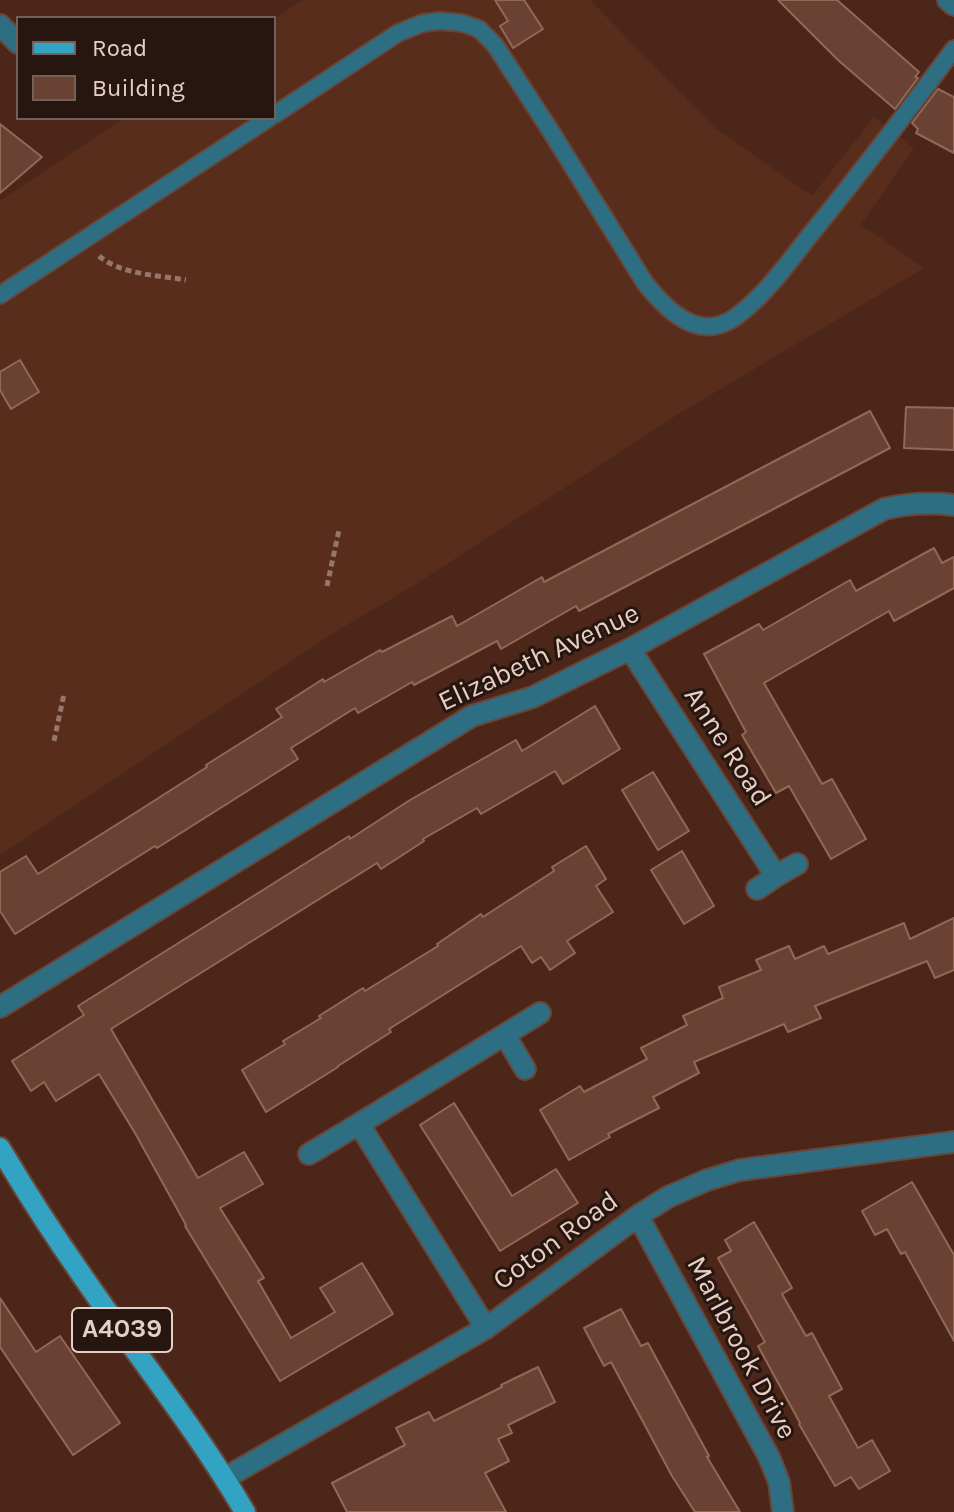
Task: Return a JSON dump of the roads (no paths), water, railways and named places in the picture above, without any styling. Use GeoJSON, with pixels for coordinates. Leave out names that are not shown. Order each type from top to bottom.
{"type":"FeatureCollection","features":[{"type":"Feature","properties":{"kind":"main road","name":"A4039"},"geometry":{"type":"LineString","coordinates":[[0,1148],[80,1273],[178,1407],[245,1512]]}},
{"type":"Feature","properties":{"kind":"street"},"geometry":{"type":"LineString","coordinates":[[948,0],[954,5]]}},
{"type":"Feature","properties":{"kind":"street"},"geometry":{"type":"LineString","coordinates":[[0,25],[16,41]]}},
{"type":"Feature","properties":{"kind":"street","name":"Elizabeth Avenue"},"geometry":{"type":"LineString","coordinates":[[0,1007],[472,716],[533,697],[630,649],[884,509],[934,502],[954,505]]}},
{"type":"Feature","properties":{"kind":"street","name":"Anne Road"},"geometry":{"type":"LineString","coordinates":[[630,649],[776,876]]}},
{"type":"Feature","properties":{"kind":"street"},"geometry":{"type":"LineString","coordinates":[[757,889],[797,864]]}},
{"type":"Feature","properties":{"kind":"street"},"geometry":{"type":"LineString","coordinates":[[309,1154],[540,1013]]}},
{"type":"Feature","properties":{"kind":"street"},"geometry":{"type":"LineString","coordinates":[[505,1035],[525,1069]]}},
{"type":"Feature","properties":{"kind":"street"},"geometry":{"type":"LineString","coordinates":[[359,1124],[486,1328]]}},
{"type":"Feature","properties":{"kind":"street","name":"Coton Road"},"geometry":{"type":"LineString","coordinates":[[225,1478],[486,1328],[668,1197],[740,1170],[954,1142]]}},
{"type":"Feature","properties":{"kind":"street","name":"Marlbrook Drive"},"geometry":{"type":"LineString","coordinates":[[638,1216],[769,1457],[779,1482],[783,1512]]}},
{"type":"Feature","properties":{"kind":"lane"},"geometry":{"type":"LineString","coordinates":[[276,114],[398,33],[423,23],[440,21],[462,23],[479,29],[495,45],[659,301],[692,324],[712,327],[731,321],[763,292],[893,132],[954,49]]}},
{"type":"Feature","properties":{"kind":"lane"},"geometry":{"type":"LineString","coordinates":[[0,295],[266,120]]}}]}
